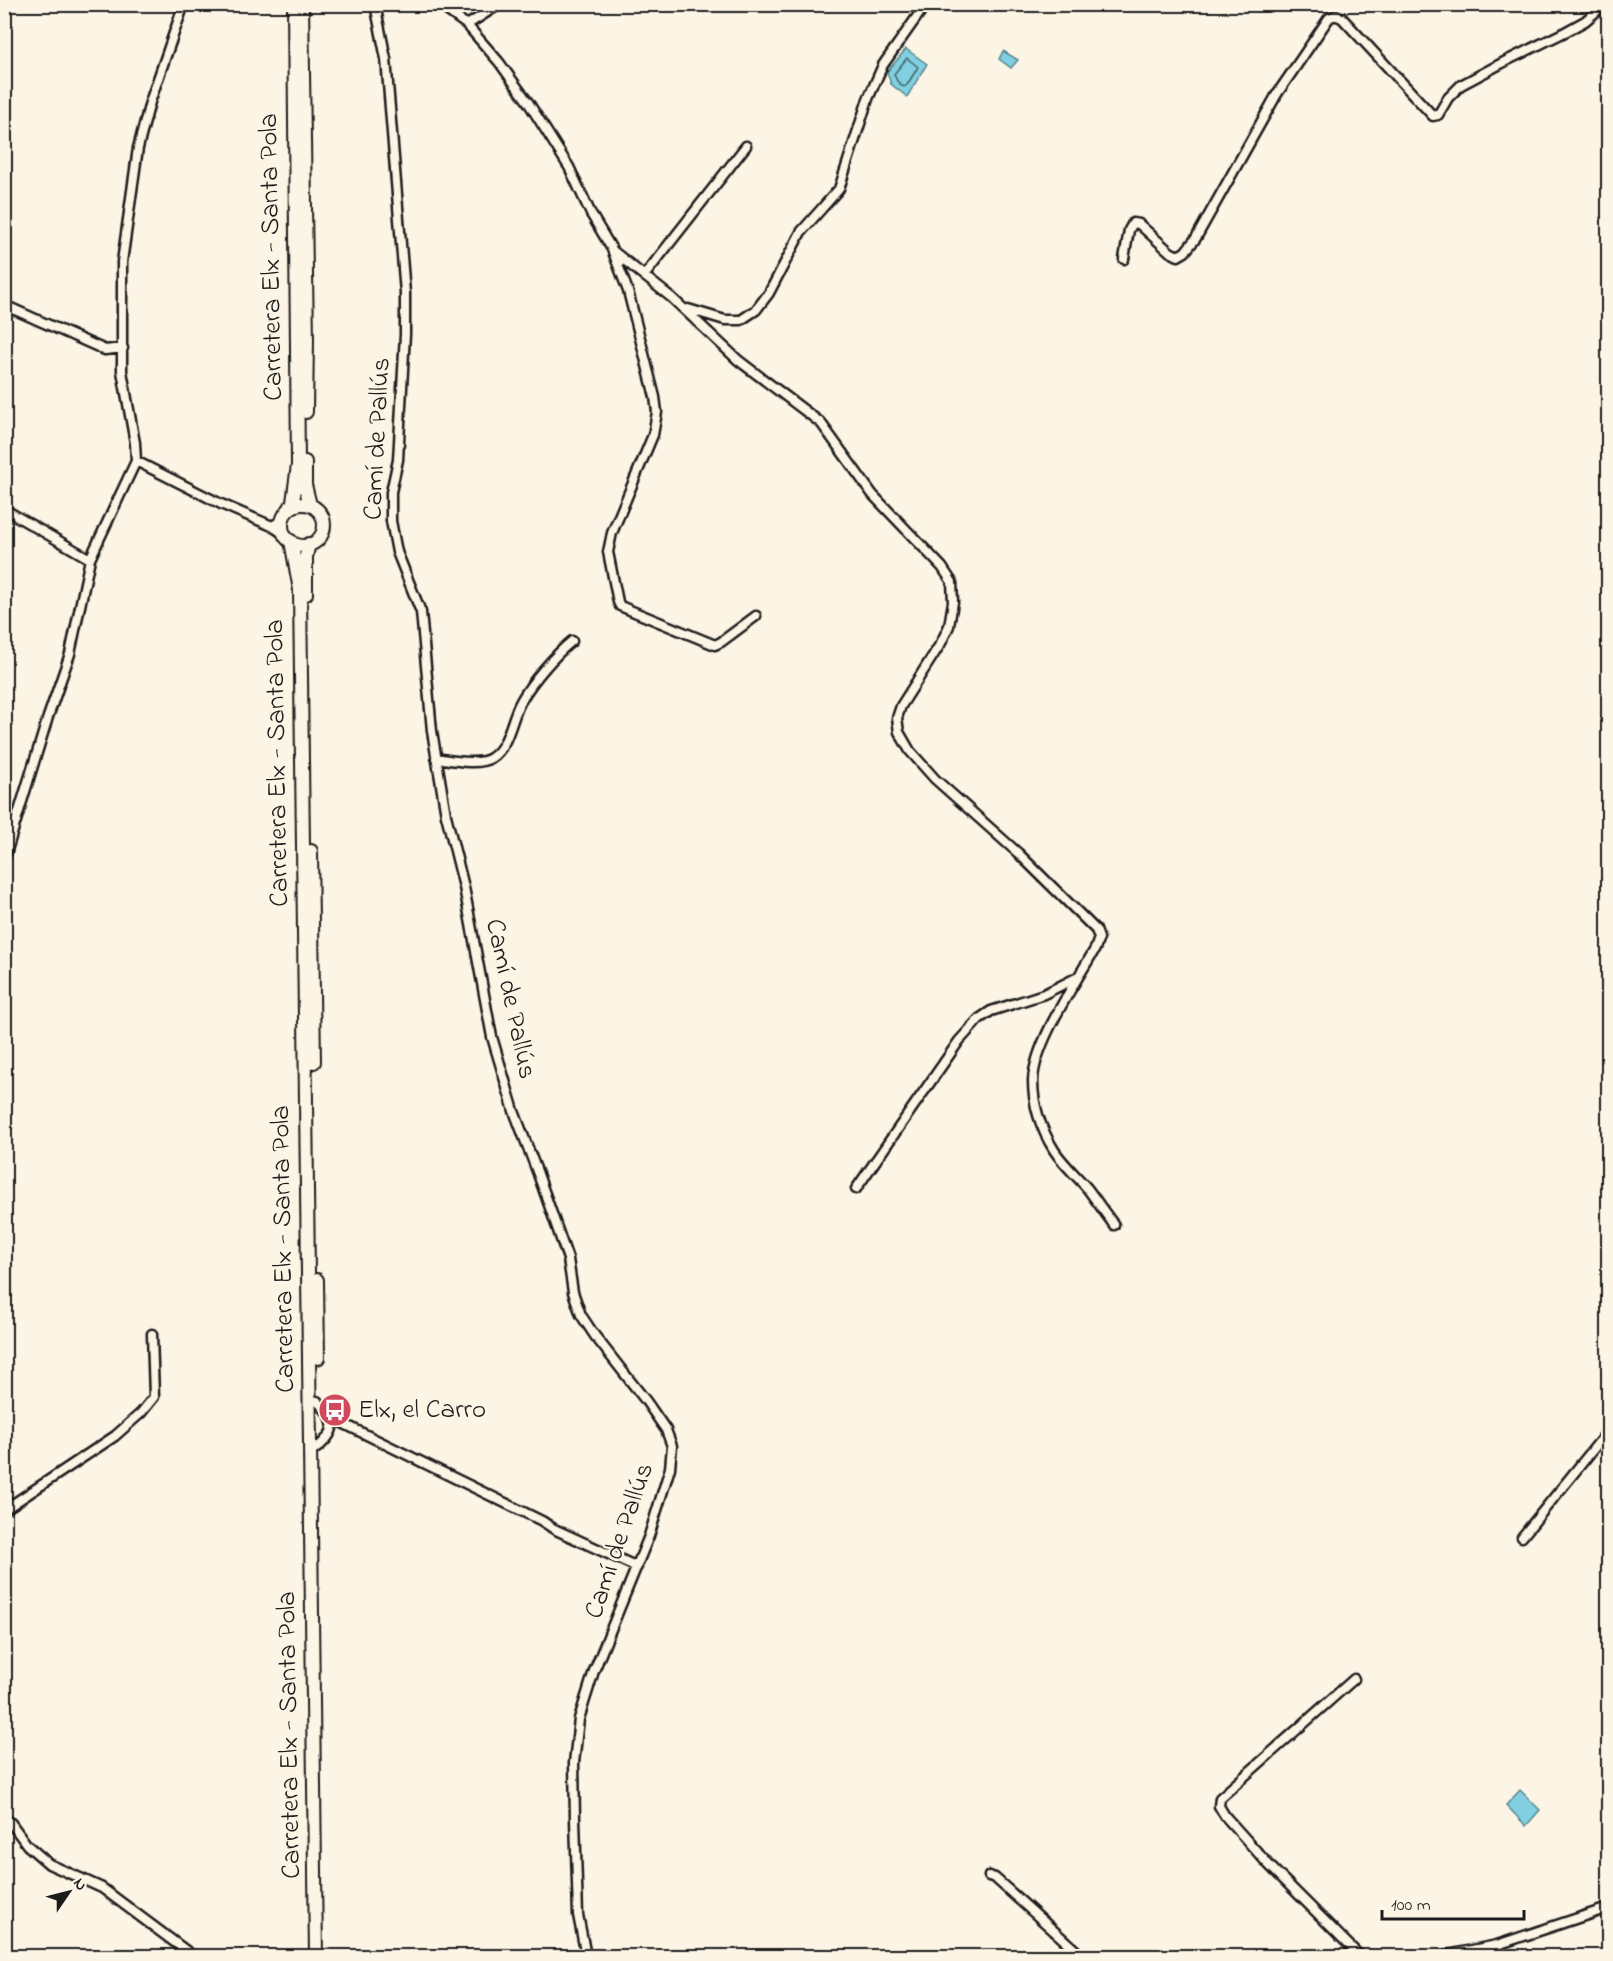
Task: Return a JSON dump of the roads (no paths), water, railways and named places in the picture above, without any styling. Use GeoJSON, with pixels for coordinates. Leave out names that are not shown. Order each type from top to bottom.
{"type":"FeatureCollection","features":[{"type":"Feature","properties":{"kind":"main road","name":"Carretera Elx - Santa Pola"},"geometry":{"type":"LineString","coordinates":[[290,508],[293,502],[298,465],[294,4]]}},
{"type":"Feature","properties":{"kind":"main road","name":"Carretera Elx - Santa Pola"},"geometry":{"type":"LineString","coordinates":[[302,4],[307,340],[305,484],[310,505]]}},
{"type":"Feature","properties":{"kind":"main road"},"geometry":{"type":"LineString","coordinates":[[303,504],[310,505],[320,513],[324,525],[320,537],[303,545],[288,538],[277,523],[290,508],[303,504]]}},
{"type":"Feature","properties":{"kind":"main road","name":"Carretera Elx - Santa Pola"},"geometry":{"type":"LineString","coordinates":[[288,538],[300,591],[316,1956]]}},
{"type":"Feature","properties":{"kind":"main road","name":"Carretera Elx - Santa Pola"},"geometry":{"type":"LineString","coordinates":[[309,544],[306,556],[314,970],[322,1956]]}},
{"type":"Feature","properties":{"kind":"street"},"geometry":{"type":"LineString","coordinates":[[4,860],[70,654],[90,559],[136,461],[122,371],[122,262],[138,148],[150,102],[184,4]]}},
{"type":"Feature","properties":{"kind":"street","name":"Camí de Pallús"},"geometry":{"type":"LineString","coordinates":[[375,4],[386,59],[405,293],[398,460],[391,492],[391,521],[397,552],[421,612],[432,731],[446,815],[464,887],[492,1038],[514,1111],[565,1249],[573,1292],[581,1315],[666,1430],[672,1446],[670,1468],[649,1536],[594,1671],[579,1719],[574,1763],[575,1819],[578,1915],[586,1956]]}},
{"type":"Feature","properties":{"kind":"street"},"geometry":{"type":"LineString","coordinates":[[438,4],[467,25],[499,62],[528,102],[569,167],[595,222],[613,251],[628,291],[657,412],[653,435],[612,533],[608,552],[620,606],[715,645],[756,616]]}},
{"type":"Feature","properties":{"kind":"street"},"geometry":{"type":"LineString","coordinates":[[467,25],[500,4]]}},
{"type":"Feature","properties":{"kind":"street"},"geometry":{"type":"LineString","coordinates":[[682,307],[725,320],[741,320],[756,310],[769,293],[801,232],[839,189],[868,99],[883,65],[926,4]]}},
{"type":"Feature","properties":{"kind":"street"},"geometry":{"type":"LineString","coordinates":[[1124,259],[1129,230],[1133,223],[1139,224],[1170,252],[1178,256],[1185,252],[1196,238],[1278,94],[1329,18],[1335,15],[1342,18],[1433,116],[1438,115],[1448,98],[1461,85],[1585,21],[1605,4]]}},
{"type":"Feature","properties":{"kind":"street"},"geometry":{"type":"LineString","coordinates":[[644,276],[746,146]]}},
{"type":"Feature","properties":{"kind":"street"},"geometry":{"type":"LineString","coordinates":[[613,251],[682,307],[738,360],[821,423],[862,482],[942,567],[952,582],[953,602],[949,626],[942,644],[901,706],[897,718],[899,732],[910,751],[934,779],[1010,845],[1096,930],[1099,938],[1095,949],[1041,1048],[1033,1078],[1035,1105],[1044,1132],[1055,1152],[1114,1225]]}},
{"type":"Feature","properties":{"kind":"street"},"geometry":{"type":"LineString","coordinates":[[4,305],[105,350],[123,348]]}},
{"type":"Feature","properties":{"kind":"street"},"geometry":{"type":"LineString","coordinates":[[136,461],[264,524],[277,523]]}},
{"type":"Feature","properties":{"kind":"street"},"geometry":{"type":"LineString","coordinates":[[4,509],[90,559]]}},
{"type":"Feature","properties":{"kind":"street"},"geometry":{"type":"LineString","coordinates":[[436,758],[469,762],[490,760],[500,750],[520,701],[556,655],[573,641]]}},
{"type":"Feature","properties":{"kind":"street"},"geometry":{"type":"LineString","coordinates":[[856,1189],[959,1041],[979,1019],[991,1011],[1044,994],[1079,976]]}},
{"type":"Feature","properties":{"kind":"street"},"geometry":{"type":"LineString","coordinates":[[4,1510],[115,1436],[141,1413],[154,1397],[152,1334]]}},
{"type":"Feature","properties":{"kind":"street"},"geometry":{"type":"LineString","coordinates":[[317,1401],[332,1418],[554,1529],[637,1567]]}},
{"type":"Feature","properties":{"kind":"street"},"geometry":{"type":"LineString","coordinates":[[317,1448],[330,1436],[333,1429],[332,1418]]}},
{"type":"Feature","properties":{"kind":"street"},"geometry":{"type":"LineString","coordinates":[[1522,1537],[1608,1431]]}},
{"type":"Feature","properties":{"kind":"street"},"geometry":{"type":"LineString","coordinates":[[1354,1679],[1220,1798],[1219,1806],[1225,1816],[1268,1864],[1360,1956]]}},
{"type":"Feature","properties":{"kind":"street"},"geometry":{"type":"LineString","coordinates":[[4,1818],[12,1823],[27,1845],[50,1864],[102,1888],[193,1956]]}},
{"type":"Feature","properties":{"kind":"street"},"geometry":{"type":"LineString","coordinates":[[989,1876],[995,1878],[1082,1956]]}},
{"type":"Feature","properties":{"kind":"street"},"geometry":{"type":"LineString","coordinates":[[1442,1956],[1497,1945],[1608,1908]]}},
{"type":"Feature","properties":{"kind":"street"},"geometry":{"type":"LineString","coordinates":[[1605,1956],[1608,1953]]}},
{"type":"Feature","properties":{"kind":"street"},"geometry":{"type":"LineString","coordinates":[[1412,1956],[1426,1956]]}},
{"type":"Feature","properties":{"kind":"water"},"geometry":{"type":"Polygon","coordinates":[[[906,49],[927,64],[907,97],[891,84],[887,72],[906,49]]]}},
{"type":"Feature","properties":{"kind":"water"},"geometry":{"type":"Polygon","coordinates":[[[1003,51],[1018,60],[1011,68],[999,59],[1003,51]]]}},
{"type":"Feature","properties":{"kind":"water"},"geometry":{"type":"Polygon","coordinates":[[[1520,1790],[1540,1810],[1526,1826],[1506,1805],[1520,1790]]]}},
{"type":"Feature","properties":{"kind":"place","name":"Elx, el Carro"},"geometry":{"type":"Point","coordinates":[335,1410]}}]}
